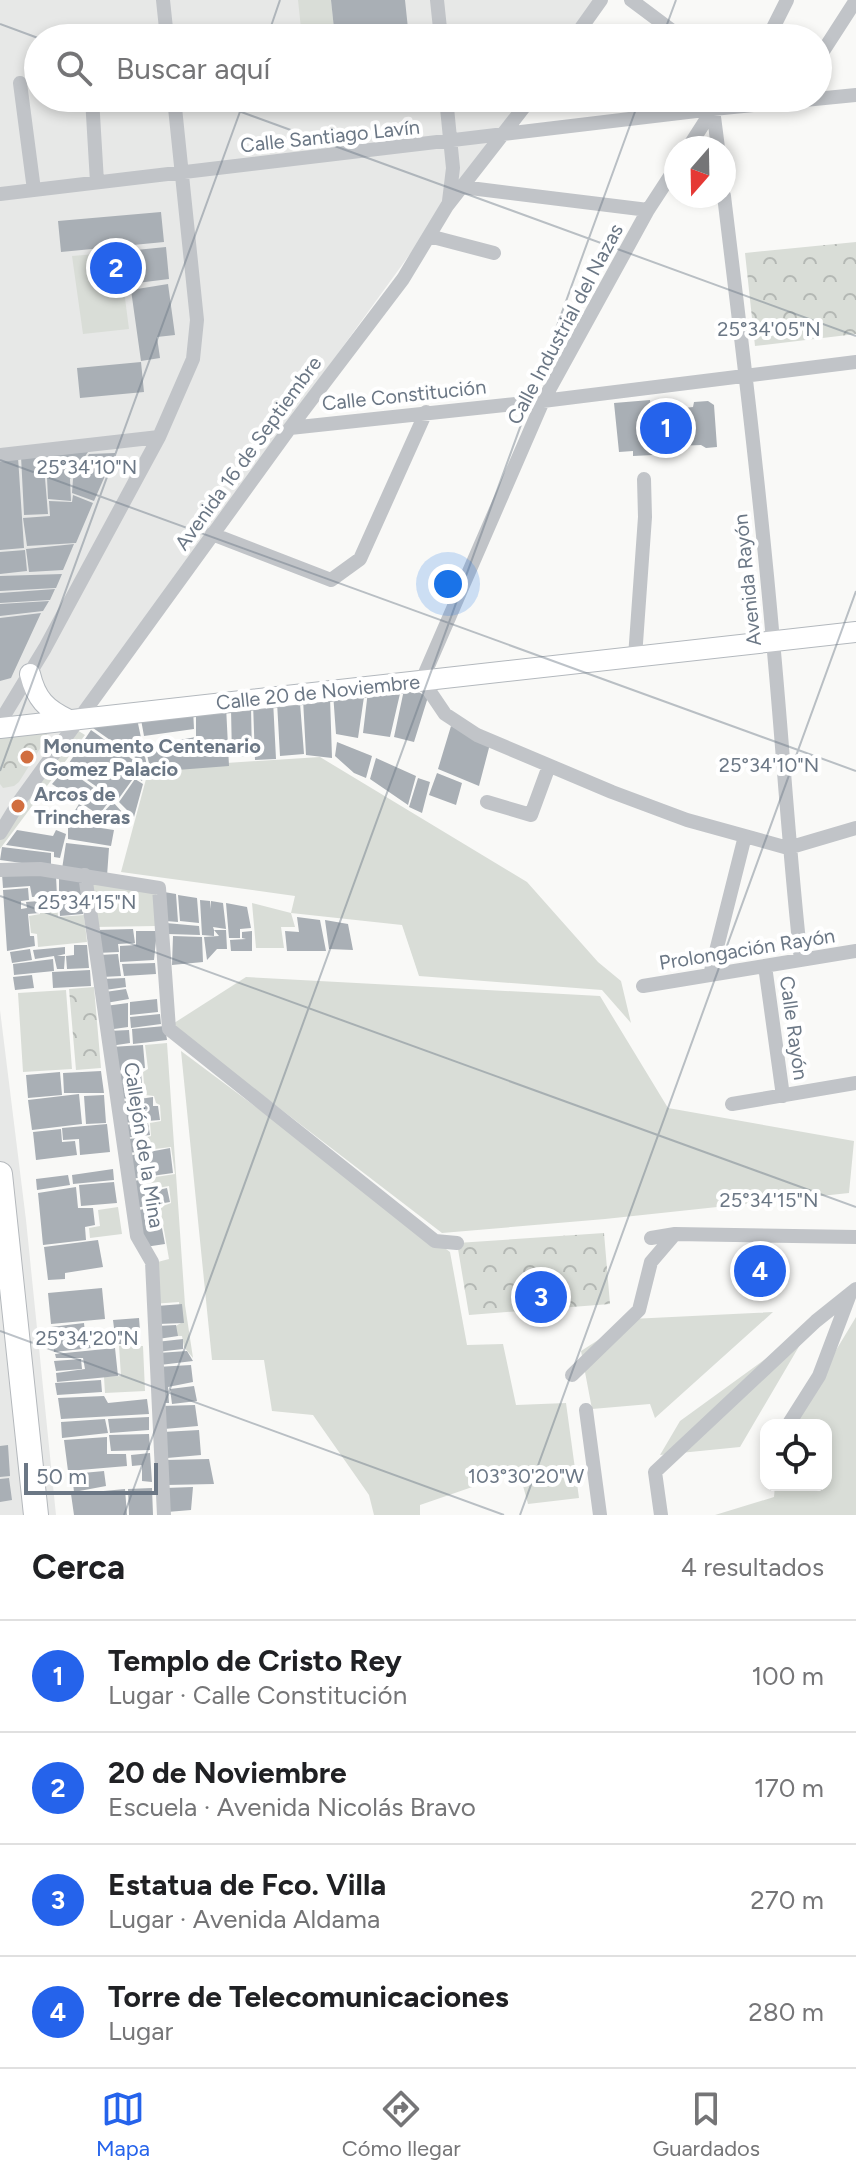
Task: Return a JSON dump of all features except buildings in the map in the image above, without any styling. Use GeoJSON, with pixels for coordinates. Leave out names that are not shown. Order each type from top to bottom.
{"type":"FeatureCollection","features":[{"type":"Feature","properties":{"kind":"main road","name":"Calle 20 de Noviembre"},"geometry":{"type":"LineString","coordinates":[[0,725],[856,632]]}},
{"type":"Feature","properties":{"kind":"main road"},"geometry":{"type":"LineString","coordinates":[[30,674],[34,691],[42,703],[74,719]]}},
{"type":"Feature","properties":{"kind":"main road"},"geometry":{"type":"LineString","coordinates":[[0,1174],[7,1318],[36,1515]]}},
{"type":"Feature","properties":{"kind":"street"},"geometry":{"type":"LineString","coordinates":[[163,0],[166,24]]}},
{"type":"Feature","properties":{"kind":"street"},"geometry":{"type":"LineString","coordinates":[[437,0],[440,24]]}},
{"type":"Feature","properties":{"kind":"street"},"geometry":{"type":"LineString","coordinates":[[584,24],[601,0]]}},
{"type":"Feature","properties":{"kind":"street"},"geometry":{"type":"LineString","coordinates":[[631,0],[663,24]]}},
{"type":"Feature","properties":{"kind":"street"},"geometry":{"type":"LineString","coordinates":[[775,24],[787,0]]}},
{"type":"Feature","properties":{"kind":"street"},"geometry":{"type":"LineString","coordinates":[[832,37],[856,0]]}},
{"type":"Feature","properties":{"kind":"street"},"geometry":{"type":"LineString","coordinates":[[20,83],[34,190]]}},
{"type":"Feature","properties":{"kind":"street"},"geometry":{"type":"LineString","coordinates":[[855,95],[856,111]]}},
{"type":"Feature","properties":{"kind":"street","name":"Calle Santiago Lavín"},"geometry":{"type":"LineString","coordinates":[[832,97],[855,95]]}},
{"type":"Feature","properties":{"kind":"street"},"geometry":{"type":"LineString","coordinates":[[93,112],[97,182]]}},
{"type":"Feature","properties":{"kind":"street"},"geometry":{"type":"LineString","coordinates":[[0,725],[159,437],[186,379],[197,340],[175,112]]}},
{"type":"Feature","properties":{"kind":"street"},"geometry":{"type":"LineString","coordinates":[[447,112],[453,185],[447,206]]}},
{"type":"Feature","properties":{"kind":"street","name":"Avenida 16 de Septiembre"},"geometry":{"type":"LineString","coordinates":[[0,833],[74,719],[403,279],[447,206],[521,112]]}},
{"type":"Feature","properties":{"kind":"street","name":"Calle Santiago Lavín"},"geometry":{"type":"LineString","coordinates":[[0,194],[687,112]]}},
{"type":"Feature","properties":{"kind":"street"},"geometry":{"type":"LineString","coordinates":[[696,136],[711,112]]}},
{"type":"Feature","properties":{"kind":"street"},"geometry":{"type":"LineString","coordinates":[[713,112],[716,136]]}},
{"type":"Feature","properties":{"kind":"street","name":"Calle Industrial del Nazas"},"geometry":{"type":"LineString","coordinates":[[422,680],[543,401],[664,185]]}},
{"type":"Feature","properties":{"kind":"street"},"geometry":{"type":"LineString","coordinates":[[462,187],[648,210]]}},
{"type":"Feature","properties":{"kind":"street","name":"Avenida Rayón"},"geometry":{"type":"LineString","coordinates":[[725,208],[773,641],[788,848],[801,960]]}},
{"type":"Feature","properties":{"kind":"street"},"geometry":{"type":"LineString","coordinates":[[429,236],[494,253]]}},
{"type":"Feature","properties":{"kind":"street","name":"Calle Constitución"},"geometry":{"type":"LineString","coordinates":[[290,428],[543,401],[856,362]]}},
{"type":"Feature","properties":{"kind":"street"},"geometry":{"type":"LineString","coordinates":[[212,534],[331,580],[360,559],[426,412]]}},
{"type":"Feature","properties":{"kind":"street"},"geometry":{"type":"LineString","coordinates":[[0,455],[159,437]]}},
{"type":"Feature","properties":{"kind":"street"},"geometry":{"type":"LineString","coordinates":[[635,657],[645,517],[644,479]]}},
{"type":"Feature","properties":{"kind":"street"},"geometry":{"type":"LineString","coordinates":[[422,680],[445,714],[456,723],[549,766],[687,820],[788,848],[856,828]]}},
{"type":"Feature","properties":{"kind":"street"},"geometry":{"type":"LineString","coordinates":[[487,802],[531,815],[549,766]]}},
{"type":"Feature","properties":{"kind":"street"},"geometry":{"type":"LineString","coordinates":[[710,975],[745,836]]}},
{"type":"Feature","properties":{"kind":"street"},"geometry":{"type":"LineString","coordinates":[[0,870],[40,869],[159,888],[169,1029],[435,1241],[457,1243]]}},
{"type":"Feature","properties":{"kind":"street","name":"Callejón de la Mina"},"geometry":{"type":"LineString","coordinates":[[85,875],[137,1236],[152,1262],[164,1515]]}},
{"type":"Feature","properties":{"kind":"street","name":"Prolongación Rayón"},"geometry":{"type":"LineString","coordinates":[[643,986],[856,951]]}},
{"type":"Feature","properties":{"kind":"street","name":"Calle Rayón"},"geometry":{"type":"LineString","coordinates":[[765,966],[783,1096]]}},
{"type":"Feature","properties":{"kind":"street"},"geometry":{"type":"LineString","coordinates":[[732,1104],[856,1083]]}},
{"type":"Feature","properties":{"kind":"street"},"geometry":{"type":"LineString","coordinates":[[651,1238],[675,1234],[856,1237]]}},
{"type":"Feature","properties":{"kind":"street"},"geometry":{"type":"LineString","coordinates":[[572,1375],[639,1310],[651,1262],[675,1234]]}},
{"type":"Feature","properties":{"kind":"street"},"geometry":{"type":"LineString","coordinates":[[792,1419],[819,1376],[853,1291]]}},
{"type":"Feature","properties":{"kind":"street"},"geometry":{"type":"LineString","coordinates":[[661,1515],[655,1472],[816,1321],[853,1291]]}},
{"type":"Feature","properties":{"kind":"street"},"geometry":{"type":"LineString","coordinates":[[586,1410],[600,1515]]}},
{"type":"Feature","properties":{"kind":"shaded area"},"geometry":{"type":"Polygon","coordinates":[[[0,0],[595,0],[577,24],[24,24],[24,112],[513,112],[0,820],[0,0]]]}},
{"type":"Feature","properties":{"kind":"shaded area"},"geometry":{"type":"Polygon","coordinates":[[[0,1010],[26,1220],[56,1515],[0,1515],[0,1010]]]}},
{"type":"Feature","properties":{"kind":"green space"},"geometry":{"type":"Polygon","coordinates":[[[298,0],[331,0],[334,24],[301,24],[298,0]]]}},
{"type":"Feature","properties":{"kind":"green space"},"geometry":{"type":"Polygon","coordinates":[[[856,242],[856,334],[755,346],[745,253],[856,242]]]}},
{"type":"Feature","properties":{"kind":"green space"},"geometry":{"type":"Polygon","coordinates":[[[119,252],[129,329],[83,334],[72,256],[119,252]]]}},
{"type":"Feature","properties":{"kind":"green space"},"geometry":{"type":"Polygon","coordinates":[[[72,727],[85,735],[0,849],[0,838],[72,727]]]}},
{"type":"Feature","properties":{"kind":"green space"},"geometry":{"type":"Polygon","coordinates":[[[48,730],[46,739],[19,782],[3,788],[0,784],[0,734],[48,730]]]}},
{"type":"Feature","properties":{"kind":"green space"},"geometry":{"type":"Polygon","coordinates":[[[320,757],[527,882],[598,962],[621,981],[631,1023],[602,990],[419,976],[402,925],[291,913],[295,896],[121,872],[149,768],[320,757]]]}},
{"type":"Feature","properties":{"kind":"green space"},"geometry":{"type":"Polygon","coordinates":[[[88,879],[156,890],[156,926],[95,927],[88,879]]]}},
{"type":"Feature","properties":{"kind":"green space"},"geometry":{"type":"Polygon","coordinates":[[[57,898],[58,917],[84,915],[87,942],[38,947],[37,934],[31,933],[29,916],[40,914],[39,899],[57,898]]]}},
{"type":"Feature","properties":{"kind":"green space"},"geometry":{"type":"Polygon","coordinates":[[[252,903],[291,913],[295,927],[281,927],[284,948],[256,948],[252,903]]]}},
{"type":"Feature","properties":{"kind":"green space"},"geometry":{"type":"Polygon","coordinates":[[[246,977],[600,996],[668,1108],[854,1141],[849,1193],[442,1233],[171,1025],[246,977]]]}},
{"type":"Feature","properties":{"kind":"green space"},"geometry":{"type":"Polygon","coordinates":[[[94,987],[101,1068],[76,1070],[69,989],[94,987]]]}},
{"type":"Feature","properties":{"kind":"green space"},"geometry":{"type":"Polygon","coordinates":[[[66,990],[72,1069],[23,1072],[18,993],[66,990]]]}},
{"type":"Feature","properties":{"kind":"green space"},"geometry":{"type":"Polygon","coordinates":[[[167,1043],[185,1305],[193,1358],[184,1347],[182,1336],[176,1336],[174,1327],[181,1323],[179,1302],[152,1304],[150,1264],[169,1259],[160,1207],[171,1203],[169,1186],[146,1190],[143,1179],[175,1174],[171,1147],[147,1150],[145,1138],[151,1136],[150,1123],[161,1121],[160,1105],[154,1096],[145,1095],[143,1072],[148,1069],[145,1045],[167,1043]]]}},
{"type":"Feature","properties":{"kind":"green space"},"geometry":{"type":"Polygon","coordinates":[[[181,1051],[450,1252],[467,1345],[503,1344],[516,1405],[566,1403],[579,1498],[528,1504],[519,1471],[420,1505],[420,1515],[374,1515],[369,1495],[313,1415],[272,1411],[264,1360],[212,1360],[181,1051]]]}},
{"type":"Feature","properties":{"kind":"green space"},"geometry":{"type":"Polygon","coordinates":[[[118,1207],[122,1234],[90,1238],[89,1228],[100,1226],[98,1210],[118,1207]]]}},
{"type":"Feature","properties":{"kind":"green space"},"geometry":{"type":"Polygon","coordinates":[[[604,1233],[610,1304],[469,1315],[457,1243],[604,1233]]]}},
{"type":"Feature","properties":{"kind":"green space"},"geometry":{"type":"Polygon","coordinates":[[[773,1312],[655,1418],[650,1404],[592,1409],[581,1351],[631,1319],[773,1312]]]}},
{"type":"Feature","properties":{"kind":"green space"},"geometry":{"type":"Polygon","coordinates":[[[856,1317],[856,1515],[715,1515],[774,1497],[774,1491],[832,1491],[832,1419],[795,1419],[856,1317]]]}},
{"type":"Feature","properties":{"kind":"green space"},"geometry":{"type":"Polygon","coordinates":[[[811,1326],[740,1447],[660,1455],[680,1421],[811,1326]]]}},
{"type":"Feature","properties":{"kind":"green space"},"geometry":{"type":"Polygon","coordinates":[[[119,1346],[143,1346],[145,1391],[105,1393],[104,1377],[121,1376],[119,1346]]]}},
{"type":"Feature","properties":{"kind":"place","name":"20 de Noviembre"},"geometry":{"type":"Point","coordinates":[116,268]}},
{"type":"Feature","properties":{"kind":"place","name":"Templo de Cristo Rey"},"geometry":{"type":"Point","coordinates":[666,428]}},
{"type":"Feature","properties":{"kind":"place","name":"Monumento Centenario Gomez Palacio"},"geometry":{"type":"Point","coordinates":[27,757]}},
{"type":"Feature","properties":{"kind":"place","name":"Arcos de Trincheras"},"geometry":{"type":"Point","coordinates":[18,806]}},
{"type":"Feature","properties":{"kind":"place","name":"Torre de Telecomunicaciones"},"geometry":{"type":"Point","coordinates":[760,1271]}},
{"type":"Feature","properties":{"kind":"place","name":"Estatua de Fco. Villa"},"geometry":{"type":"Point","coordinates":[541,1297]}}]}
